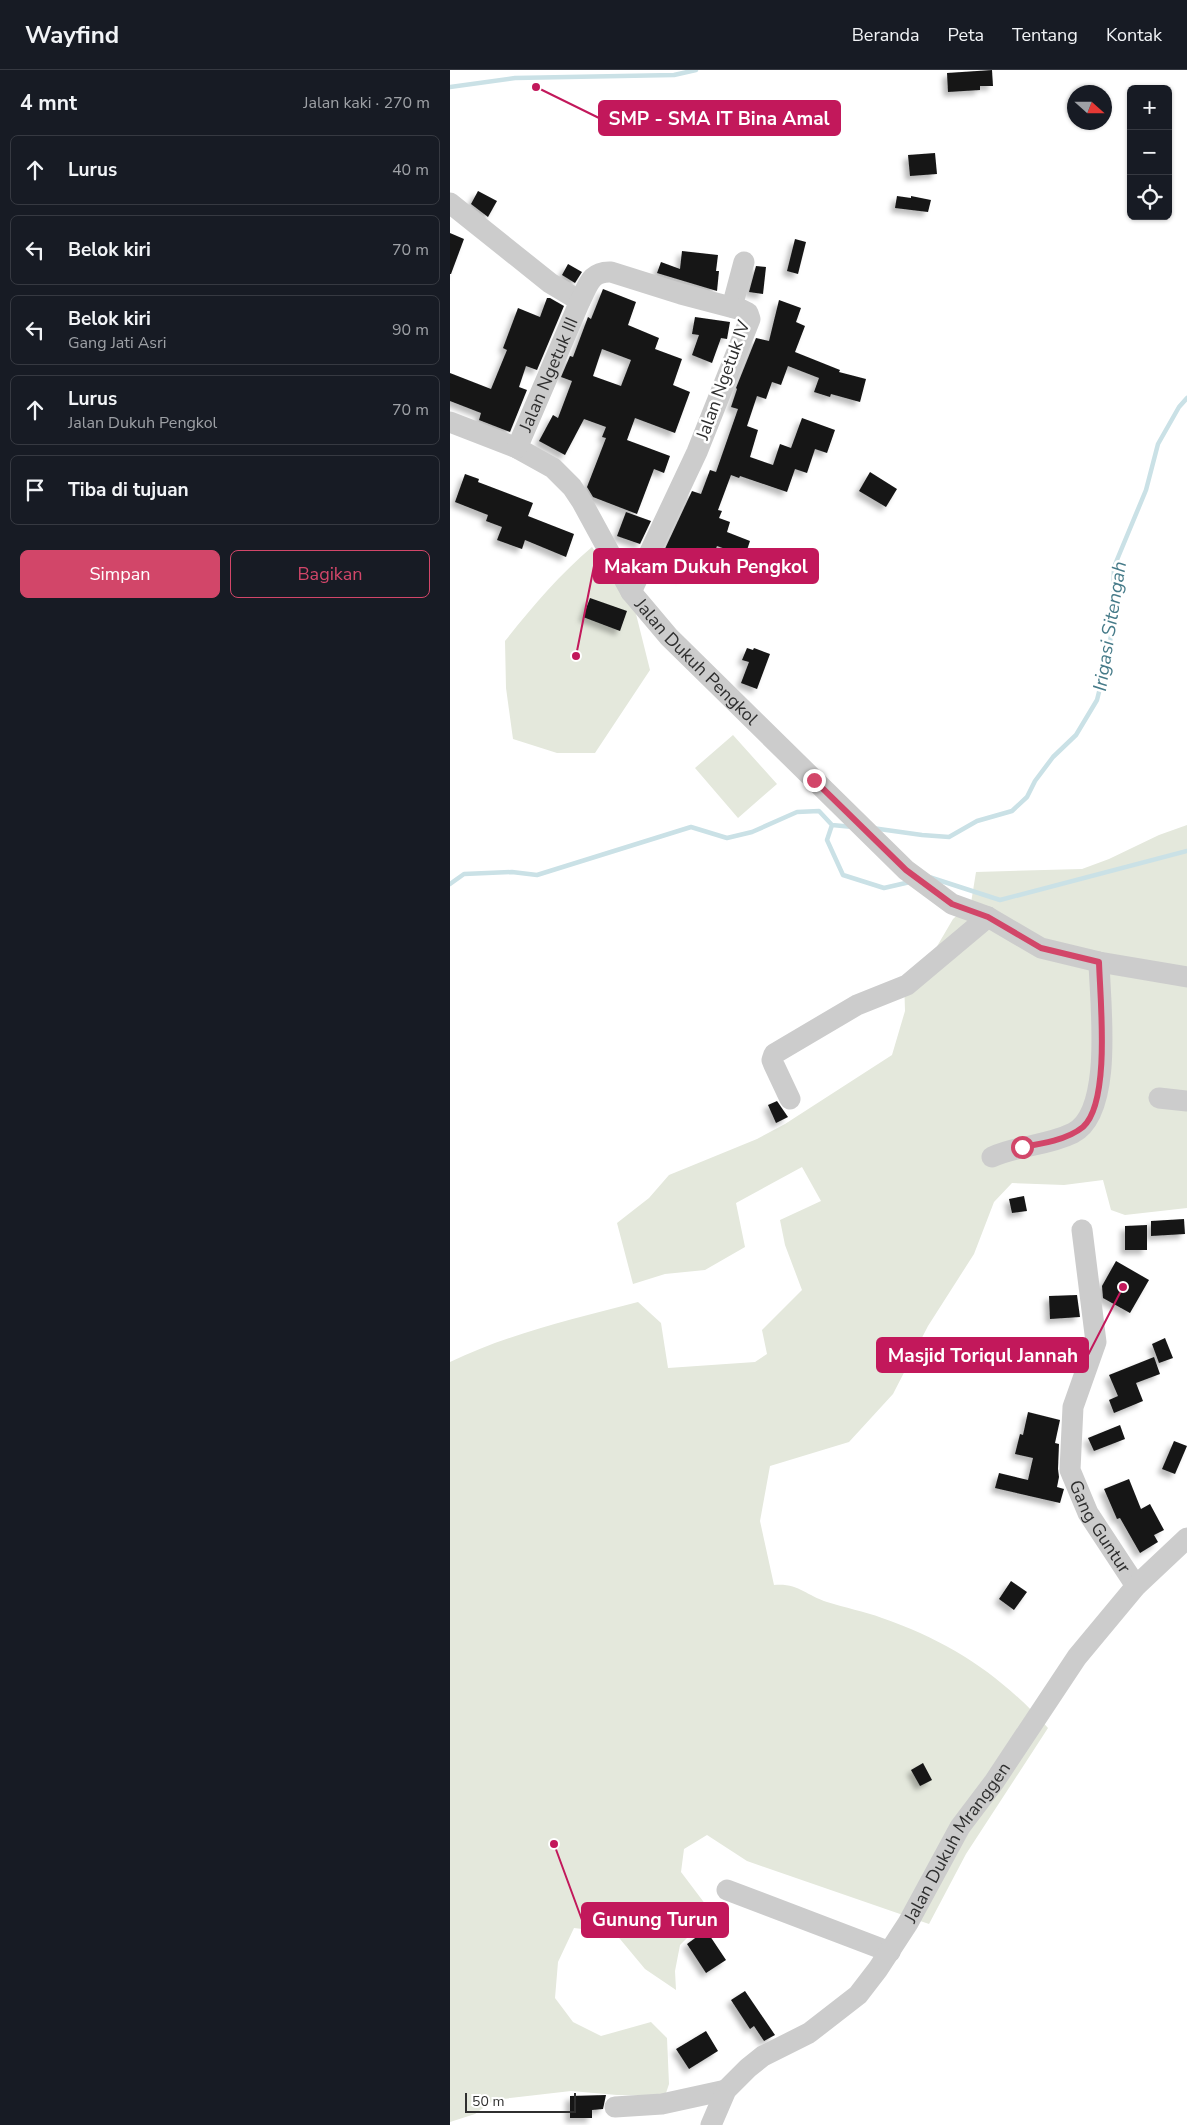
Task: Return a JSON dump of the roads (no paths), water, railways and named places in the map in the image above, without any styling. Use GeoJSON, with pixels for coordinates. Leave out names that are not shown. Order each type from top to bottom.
{"type":"FeatureCollection","features":[{"type":"Feature","properties":{"kind":"street"},"geometry":{"type":"LineString","coordinates":[[450,204],[550,283],[580,301]]}},
{"type":"Feature","properties":{"kind":"street"},"geometry":{"type":"LineString","coordinates":[[732,307],[744,262]]}},
{"type":"Feature","properties":{"kind":"street","name":"Jalan Ngetuk IV"},"geometry":{"type":"LineString","coordinates":[[580,301],[592,278],[601,272],[611,272],[681,294],[742,310],[748,313],[750,319],[697,452],[631,592]]}},
{"type":"Feature","properties":{"kind":"street","name":"Jalan Ngetuk III"},"geometry":{"type":"LineString","coordinates":[[517,448],[580,301]]}},
{"type":"Feature","properties":{"kind":"street","name":"Jalan Dukuh Pengkol"},"geometry":{"type":"LineString","coordinates":[[450,422],[517,448],[553,468],[572,487],[596,526],[631,592],[669,637],[906,870],[925,885],[952,904],[988,917],[1041,948],[1099,962],[1187,977]]}},
{"type":"Feature","properties":{"kind":"street"},"geometry":{"type":"LineString","coordinates":[[790,1099],[772,1060],[774,1054],[857,1005],[907,985],[988,917]]}},
{"type":"Feature","properties":{"kind":"street"},"geometry":{"type":"LineString","coordinates":[[992,1158],[1004,1151],[1051,1142],[1073,1133],[1084,1126],[1091,1116],[1096,1100],[1102,1065],[1099,962]]}},
{"type":"Feature","properties":{"kind":"street"},"geometry":{"type":"LineString","coordinates":[[1159,1098],[1187,1101]]}},
{"type":"Feature","properties":{"kind":"street","name":"Gang Guntur"},"geometry":{"type":"LineString","coordinates":[[1082,1230],[1096,1342],[1073,1407],[1070,1470],[1088,1513],[1136,1586]]}},
{"type":"Feature","properties":{"kind":"street","name":"Jalan Dukuh Mranggen"},"geometry":{"type":"LineString","coordinates":[[711,2125],[726,2090],[748,2068],[764,2056],[809,2033],[858,1995],[890,1952],[925,1893],[960,1827],[994,1782],[1077,1657],[1136,1586],[1187,1538]]}},
{"type":"Feature","properties":{"kind":"street"},"geometry":{"type":"LineString","coordinates":[[727,1890],[890,1952]]}},
{"type":"Feature","properties":{"kind":"street"},"geometry":{"type":"LineString","coordinates":[[615,2106],[654,2105],[726,2090]]}},
{"type":"Feature","properties":{"kind":"waterway"},"geometry":{"type":"LineString","coordinates":[[450,87],[515,78],[674,75],[696,70]]}},
{"type":"Feature","properties":{"kind":"waterway","name":"Irigasi Sitengah"},"geometry":{"type":"LineString","coordinates":[[872,828],[949,837],[977,821],[1012,811],[1027,797],[1035,781],[1053,757],[1076,735],[1097,700],[1102,680],[1112,631],[1114,567],[1146,490],[1158,444],[1179,407],[1187,398]]}},
{"type":"Feature","properties":{"kind":"waterway"},"geometry":{"type":"LineString","coordinates":[[450,884],[464,874],[512,872],[537,875],[691,827],[727,838],[752,832],[797,812],[819,811],[832,825],[827,840],[843,875],[884,888],[910,882]]}},
{"type":"Feature","properties":{"kind":"waterway","name":"Irigasi Sitengah"},"geometry":{"type":"LineString","coordinates":[[832,825],[853,827]]}},
{"type":"Feature","properties":{"kind":"waterway"},"geometry":{"type":"LineString","coordinates":[[929,877],[1000,900],[1187,851]]}},
{"type":"Feature","properties":{"kind":"place","name":"SMP - SMA IT Bina Amal"},"geometry":{"type":"Point","coordinates":[536,87]}},
{"type":"Feature","properties":{"kind":"place","name":"Makam Dukuh Pengkol"},"geometry":{"type":"Point","coordinates":[576,656]}},
{"type":"Feature","properties":{"kind":"place","name":"Masjid Toriqul Jannah"},"geometry":{"type":"Point","coordinates":[1123,1287]}},
{"type":"Feature","properties":{"kind":"place","name":"Gunung Turun"},"geometry":{"type":"Point","coordinates":[554,1844]}}]}
